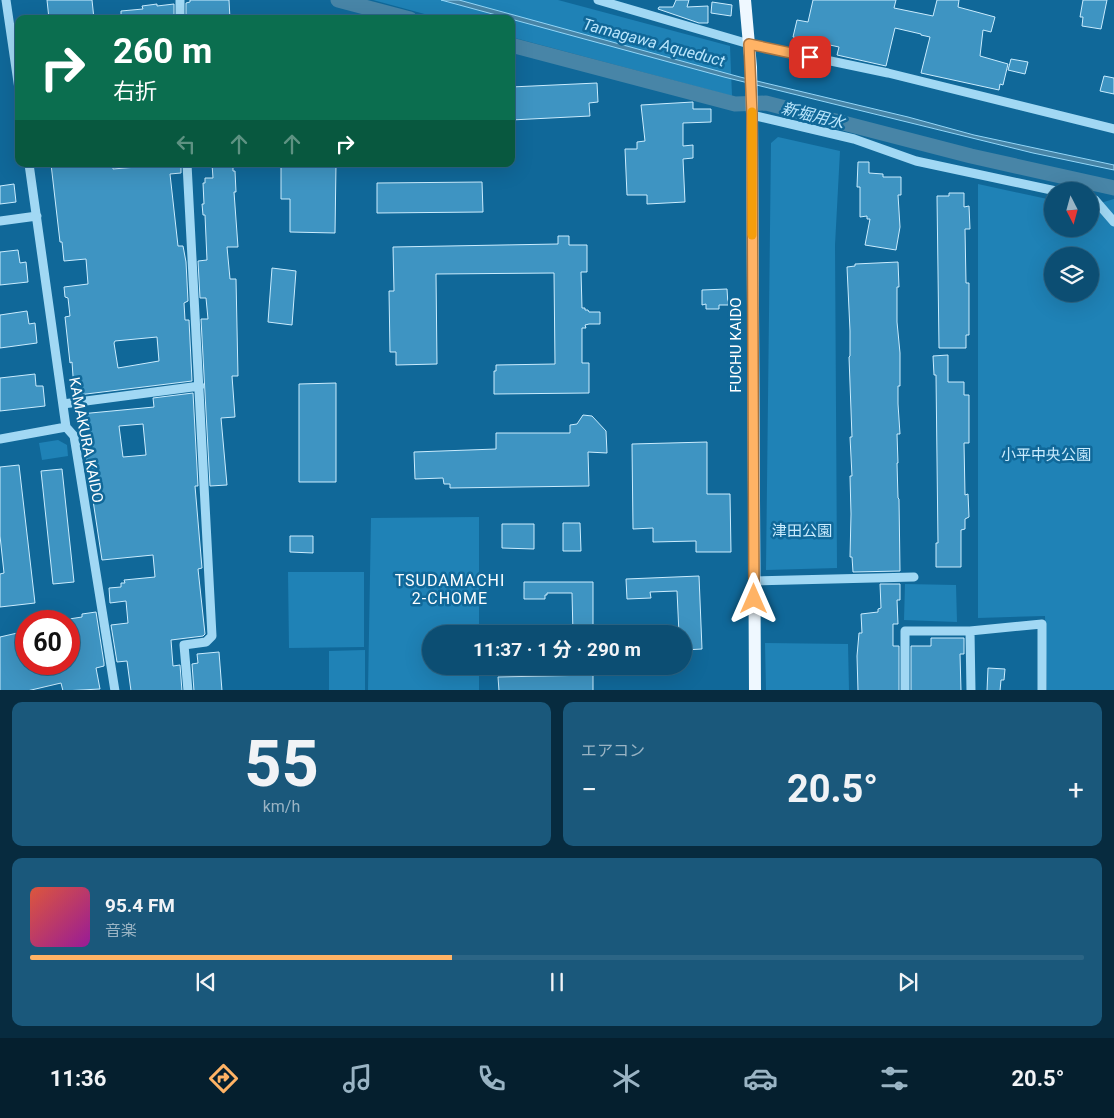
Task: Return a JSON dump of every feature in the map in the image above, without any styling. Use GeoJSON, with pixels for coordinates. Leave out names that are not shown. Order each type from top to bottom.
{"type":"FeatureCollection","features":[{"type":"Feature","properties":{"kind":"main road","name":"FUCHU KAIDO"},"geometry":{"type":"LineString","coordinates":[[745,0],[752,115],[755,690]]}},
{"type":"Feature","properties":{"kind":"street"},"geometry":{"type":"LineString","coordinates":[[6,0],[15,43]]}},
{"type":"Feature","properties":{"kind":"street"},"geometry":{"type":"LineString","coordinates":[[180,0],[180,15]]}},
{"type":"Feature","properties":{"kind":"street"},"geometry":{"type":"LineString","coordinates":[[598,0],[749,44],[888,73],[1114,129]]}},
{"type":"Feature","properties":{"kind":"street"},"geometry":{"type":"LineString","coordinates":[[752,115],[854,139],[916,161],[1044,188]]}},
{"type":"Feature","properties":{"kind":"street","name":"KAMAKURA KAIDO"},"geometry":{"type":"LineString","coordinates":[[29,167],[66,426],[74,436],[115,690]]}},
{"type":"Feature","properties":{"kind":"street"},"geometry":{"type":"LineString","coordinates":[[188,167],[212,636],[206,642],[184,645],[188,690]]}},
{"type":"Feature","properties":{"kind":"street"},"geometry":{"type":"LineString","coordinates":[[1099,205],[1114,222]]}},
{"type":"Feature","properties":{"kind":"street"},"geometry":{"type":"LineString","coordinates":[[0,221],[37,216]]}},
{"type":"Feature","properties":{"kind":"street"},"geometry":{"type":"LineString","coordinates":[[63,404],[200,386]]}},
{"type":"Feature","properties":{"kind":"street"},"geometry":{"type":"LineString","coordinates":[[0,439],[66,426]]}},
{"type":"Feature","properties":{"kind":"street"},"geometry":{"type":"LineString","coordinates":[[754,581],[914,577]]}},
{"type":"Feature","properties":{"kind":"street"},"geometry":{"type":"LineString","coordinates":[[905,690],[905,631],[970,631],[1042,624],[1042,690]]}},
{"type":"Feature","properties":{"kind":"street"},"geometry":{"type":"LineString","coordinates":[[970,631],[971,690]]}},
{"type":"Feature","properties":{"kind":"green space"},"geometry":{"type":"Polygon","coordinates":[[[373,0],[558,0],[730,46],[732,96],[515,38],[515,15],[428,15],[373,0]]]}},
{"type":"Feature","properties":{"kind":"green space","name":"津田公園"},"geometry":{"type":"Polygon","coordinates":[[[778,137],[840,151],[835,245],[837,568],[766,570],[771,143],[778,137]]]}},
{"type":"Feature","properties":{"kind":"green space","name":"小平中央公園"},"geometry":{"type":"Polygon","coordinates":[[[978,184],[1044,198],[1044,238],[1099,238],[1099,203],[1114,199],[1114,690],[1047,690],[1045,616],[978,618],[978,184]]]}},
{"type":"Feature","properties":{"kind":"green space"},"geometry":{"type":"Polygon","coordinates":[[[58,440],[67,445],[68,456],[42,460],[39,443],[58,440]]]}},
{"type":"Feature","properties":{"kind":"green space"},"geometry":{"type":"Polygon","coordinates":[[[479,517],[479,625],[422,625],[422,675],[479,675],[479,690],[368,690],[371,518],[479,517]]]}},
{"type":"Feature","properties":{"kind":"green space"},"geometry":{"type":"Polygon","coordinates":[[[288,572],[364,572],[364,647],[289,648],[288,572]]]}},
{"type":"Feature","properties":{"kind":"green space"},"geometry":{"type":"Polygon","coordinates":[[[905,584],[956,585],[957,622],[904,620],[905,584]]]}},
{"type":"Feature","properties":{"kind":"green space"},"geometry":{"type":"Polygon","coordinates":[[[765,643],[848,644],[849,690],[766,690],[765,643]]]}},
{"type":"Feature","properties":{"kind":"green space"},"geometry":{"type":"Polygon","coordinates":[[[365,650],[365,690],[329,690],[329,651],[365,650]]]}},
{"type":"Feature","properties":{"kind":"shaded area"},"geometry":{"type":"Polygon","coordinates":[[[441,0],[459,0],[514,15],[496,15],[441,0]]]}},
{"type":"Feature","properties":{"kind":"shaded area"},"geometry":{"type":"Polygon","coordinates":[[[515,15],[740,77],[908,117],[974,135],[1114,165],[1114,170],[1033,153],[724,77],[515,20],[515,15]]]}},
{"type":"Feature","properties":{"kind":"building"},"geometry":{"type":"Polygon","coordinates":[[[47,0],[92,0],[94,15],[49,15],[47,0]]]}},
{"type":"Feature","properties":{"kind":"building"},"geometry":{"type":"Polygon","coordinates":[[[190,0],[229,0],[230,15],[186,15],[186,3],[190,2],[190,0]]]}},
{"type":"Feature","properties":{"kind":"building"},"geometry":{"type":"Polygon","coordinates":[[[676,0],[689,0],[687,7],[708,6],[708,23],[699,23],[658,9],[659,7],[673,7],[676,0]]]}},
{"type":"Feature","properties":{"kind":"building"},"geometry":{"type":"Polygon","coordinates":[[[813,0],[896,0],[894,8],[933,16],[937,0],[959,0],[958,7],[995,17],[991,32],[983,30],[980,56],[1008,64],[1003,85],[1000,84],[999,90],[921,73],[930,37],[895,28],[886,66],[837,55],[839,47],[793,37],[797,20],[808,22],[813,0]]]}},
{"type":"Feature","properties":{"kind":"building"},"geometry":{"type":"Polygon","coordinates":[[[1083,0],[1107,0],[1101,29],[1082,26],[1083,17],[1080,17],[1083,0]]]}},
{"type":"Feature","properties":{"kind":"building"},"geometry":{"type":"Polygon","coordinates":[[[712,2],[732,5],[731,16],[711,13],[712,2]]]}},
{"type":"Feature","properties":{"kind":"building"},"geometry":{"type":"Polygon","coordinates":[[[174,4],[174,15],[121,15],[121,11],[143,9],[142,6],[174,4]]]}},
{"type":"Feature","properties":{"kind":"building"},"geometry":{"type":"Polygon","coordinates":[[[1011,59],[1028,62],[1025,74],[1008,70],[1011,59]]]}},
{"type":"Feature","properties":{"kind":"building"},"geometry":{"type":"Polygon","coordinates":[[[1104,76],[1114,78],[1114,94],[1100,91],[1104,76]]]}},
{"type":"Feature","properties":{"kind":"building"},"geometry":{"type":"Polygon","coordinates":[[[597,83],[598,102],[589,103],[590,116],[515,120],[515,87],[597,83]]]}},
{"type":"Feature","properties":{"kind":"building"},"geometry":{"type":"Polygon","coordinates":[[[693,102],[693,109],[711,109],[711,122],[683,123],[683,146],[693,145],[693,158],[683,159],[685,202],[647,204],[647,195],[627,195],[625,149],[637,149],[637,142],[645,141],[641,105],[693,102]]]}},
{"type":"Feature","properties":{"kind":"building"},"geometry":{"type":"Polygon","coordinates":[[[858,162],[869,162],[869,173],[883,174],[883,177],[901,177],[901,195],[898,195],[900,227],[896,250],[865,245],[870,219],[867,219],[867,216],[860,217],[860,187],[857,187],[858,162]]]}},
{"type":"Feature","properties":{"kind":"building"},"geometry":{"type":"Polygon","coordinates":[[[51,167],[113,167],[113,169],[181,167],[181,173],[170,174],[178,246],[183,246],[186,262],[188,301],[184,303],[185,320],[189,320],[192,381],[78,395],[77,389],[74,390],[72,362],[70,363],[65,317],[70,316],[68,298],[65,297],[64,287],[88,284],[86,259],[64,261],[62,242],[60,242],[51,167]],[[157,337],[115,341],[118,368],[159,361],[157,337]]]}},
{"type":"Feature","properties":{"kind":"building"},"geometry":{"type":"Polygon","coordinates":[[[212,167],[233,167],[233,171],[235,171],[236,192],[234,192],[238,247],[227,247],[230,279],[236,279],[238,376],[232,376],[235,417],[221,418],[227,485],[210,486],[201,319],[208,319],[206,298],[200,298],[198,261],[207,260],[205,215],[203,215],[202,204],[204,204],[203,183],[205,183],[205,178],[213,178],[212,167]]]}},
{"type":"Feature","properties":{"kind":"building"},"geometry":{"type":"Polygon","coordinates":[[[281,167],[336,167],[335,233],[290,232],[290,199],[281,199],[281,167]]]}},
{"type":"Feature","properties":{"kind":"building"},"geometry":{"type":"Polygon","coordinates":[[[482,182],[483,212],[377,213],[377,183],[482,182]]]}},
{"type":"Feature","properties":{"kind":"building"},"geometry":{"type":"Polygon","coordinates":[[[14,184],[16,202],[0,204],[0,186],[14,184]]]}},
{"type":"Feature","properties":{"kind":"building"},"geometry":{"type":"Polygon","coordinates":[[[949,193],[964,193],[964,207],[969,206],[970,229],[965,229],[966,283],[969,283],[969,335],[966,335],[966,348],[939,348],[937,196],[949,196],[949,193]]]}},
{"type":"Feature","properties":{"kind":"building"},"geometry":{"type":"Polygon","coordinates":[[[558,236],[569,236],[569,245],[587,245],[587,272],[581,272],[582,308],[589,312],[600,312],[600,324],[589,324],[585,325],[586,328],[582,328],[582,363],[589,363],[589,393],[494,394],[494,371],[496,371],[496,365],[555,364],[554,273],[436,274],[437,364],[396,365],[396,352],[390,352],[389,291],[394,291],[393,247],[558,244],[558,236]]]}},
{"type":"Feature","properties":{"kind":"building"},"geometry":{"type":"Polygon","coordinates":[[[18,250],[20,263],[26,262],[28,282],[0,285],[0,252],[18,250]]]}},
{"type":"Feature","properties":{"kind":"building"},"geometry":{"type":"Polygon","coordinates":[[[898,262],[897,322],[900,353],[898,404],[900,434],[897,434],[897,463],[900,571],[853,572],[852,557],[850,557],[850,476],[852,476],[850,437],[852,437],[847,267],[855,266],[855,264],[898,262]]]}},
{"type":"Feature","properties":{"kind":"building"},"geometry":{"type":"Polygon","coordinates":[[[272,268],[296,271],[292,325],[268,322],[272,268]]]}},
{"type":"Feature","properties":{"kind":"building"},"geometry":{"type":"Polygon","coordinates":[[[727,289],[728,305],[719,305],[719,309],[706,309],[706,304],[702,305],[702,290],[727,289]]]}},
{"type":"Feature","properties":{"kind":"building"},"geometry":{"type":"Polygon","coordinates":[[[27,311],[29,324],[35,323],[37,343],[0,348],[0,315],[27,311]]]}},
{"type":"Feature","properties":{"kind":"building"},"geometry":{"type":"Polygon","coordinates":[[[948,355],[948,382],[964,382],[964,395],[969,395],[969,443],[964,443],[965,495],[968,494],[969,517],[965,519],[965,529],[961,530],[961,567],[936,567],[936,543],[938,543],[936,375],[934,375],[933,356],[948,355]]]}},
{"type":"Feature","properties":{"kind":"building"},"geometry":{"type":"Polygon","coordinates":[[[35,374],[36,386],[43,386],[45,406],[0,411],[0,378],[35,374]]]}},
{"type":"Feature","properties":{"kind":"building"},"geometry":{"type":"Polygon","coordinates":[[[336,383],[336,482],[299,482],[299,384],[336,383]]]}},
{"type":"Feature","properties":{"kind":"building"},"geometry":{"type":"Polygon","coordinates":[[[193,393],[198,486],[195,486],[202,568],[198,569],[205,634],[203,636],[171,640],[173,666],[180,665],[182,690],[131,690],[127,661],[117,662],[111,625],[128,623],[126,601],[110,603],[109,588],[121,587],[121,583],[125,583],[124,580],[155,577],[153,555],[102,560],[80,414],[154,407],[153,398],[193,393]],[[143,424],[119,426],[123,457],[146,455],[143,424]]]}},
{"type":"Feature","properties":{"kind":"building"},"geometry":{"type":"Polygon","coordinates":[[[583,415],[592,416],[606,431],[607,453],[588,452],[589,486],[450,488],[450,484],[444,484],[443,478],[415,479],[414,452],[496,449],[496,433],[570,433],[570,425],[577,424],[583,415]]]}},
{"type":"Feature","properties":{"kind":"building"},"geometry":{"type":"Polygon","coordinates":[[[707,442],[707,494],[730,494],[731,552],[696,552],[696,541],[653,542],[653,528],[633,529],[632,444],[707,442]]]}},
{"type":"Feature","properties":{"kind":"building"},"geometry":{"type":"Polygon","coordinates":[[[19,465],[35,603],[0,607],[0,574],[4,573],[0,536],[0,467],[19,465]]]}},
{"type":"Feature","properties":{"kind":"building"},"geometry":{"type":"Polygon","coordinates":[[[62,469],[74,582],[53,584],[41,471],[62,469]]]}},
{"type":"Feature","properties":{"kind":"building"},"geometry":{"type":"Polygon","coordinates":[[[563,523],[580,523],[581,551],[563,551],[563,523]]]}},
{"type":"Feature","properties":{"kind":"building"},"geometry":{"type":"Polygon","coordinates":[[[502,524],[534,524],[534,549],[502,548],[502,524]]]}},
{"type":"Feature","properties":{"kind":"building"},"geometry":{"type":"Polygon","coordinates":[[[290,536],[313,536],[313,553],[290,552],[290,536]]]}},
{"type":"Feature","properties":{"kind":"building"},"geometry":{"type":"Polygon","coordinates":[[[699,576],[702,649],[692,650],[692,625],[679,625],[677,591],[650,592],[651,598],[627,599],[626,579],[699,576]]]}},
{"type":"Feature","properties":{"kind":"building"},"geometry":{"type":"Polygon","coordinates":[[[524,582],[593,582],[593,625],[573,625],[572,593],[547,593],[545,599],[524,599],[524,582]]]}},
{"type":"Feature","properties":{"kind":"building"},"geometry":{"type":"Polygon","coordinates":[[[880,584],[900,584],[900,600],[897,600],[898,624],[893,624],[893,646],[899,646],[899,690],[858,690],[857,656],[859,633],[862,633],[861,614],[878,612],[878,609],[881,608],[880,584]]]}},
{"type":"Feature","properties":{"kind":"building"},"geometry":{"type":"Polygon","coordinates":[[[96,612],[104,663],[104,666],[96,668],[100,689],[63,690],[61,683],[31,690],[0,690],[0,637],[15,634],[15,675],[80,675],[80,617],[82,617],[82,614],[96,612]]]}},
{"type":"Feature","properties":{"kind":"building"},"geometry":{"type":"Polygon","coordinates":[[[931,638],[964,638],[964,654],[960,654],[961,690],[911,690],[911,646],[931,646],[931,638]]]}},
{"type":"Feature","properties":{"kind":"building"},"geometry":{"type":"Polygon","coordinates":[[[219,652],[222,690],[194,690],[192,664],[198,663],[197,654],[219,652]]]}},
{"type":"Feature","properties":{"kind":"building"},"geometry":{"type":"Polygon","coordinates":[[[988,668],[1005,669],[1004,680],[1001,680],[1000,690],[987,690],[988,668]]]}},
{"type":"Feature","properties":{"kind":"building"},"geometry":{"type":"Polygon","coordinates":[[[593,675],[593,690],[499,690],[498,677],[593,675]]]}},
{"type":"Feature","properties":{"kind":"waterway","name":"新堀用水"},"geometry":{"type":"LineString","coordinates":[[338,0],[395,15]]}},
{"type":"Feature","properties":{"kind":"waterway","name":"新堀用水"},"geometry":{"type":"LineString","coordinates":[[515,46],[735,104],[766,103],[971,156],[1114,188]]}},
{"type":"Feature","properties":{"kind":"slow traffic"},"geometry":{"type":"LineString","coordinates":[[752,112],[752,235]]}},
{"type":"Feature","properties":{"kind":"district","name":"TSUDAMACHI 2-CHOME"},"geometry":{"type":"Point","coordinates":[450,589]}},
{"type":"Feature","properties":{"kind":"route"},"geometry":{"type":"LineString","coordinates":[[754,599],[752,114],[749,44],[810,57]]}},
{"type":"Feature","properties":{"kind":"water label","name":"Tamagawa Aqueduct"},"geometry":{"type":"Point","coordinates":[654,42]}}]}
